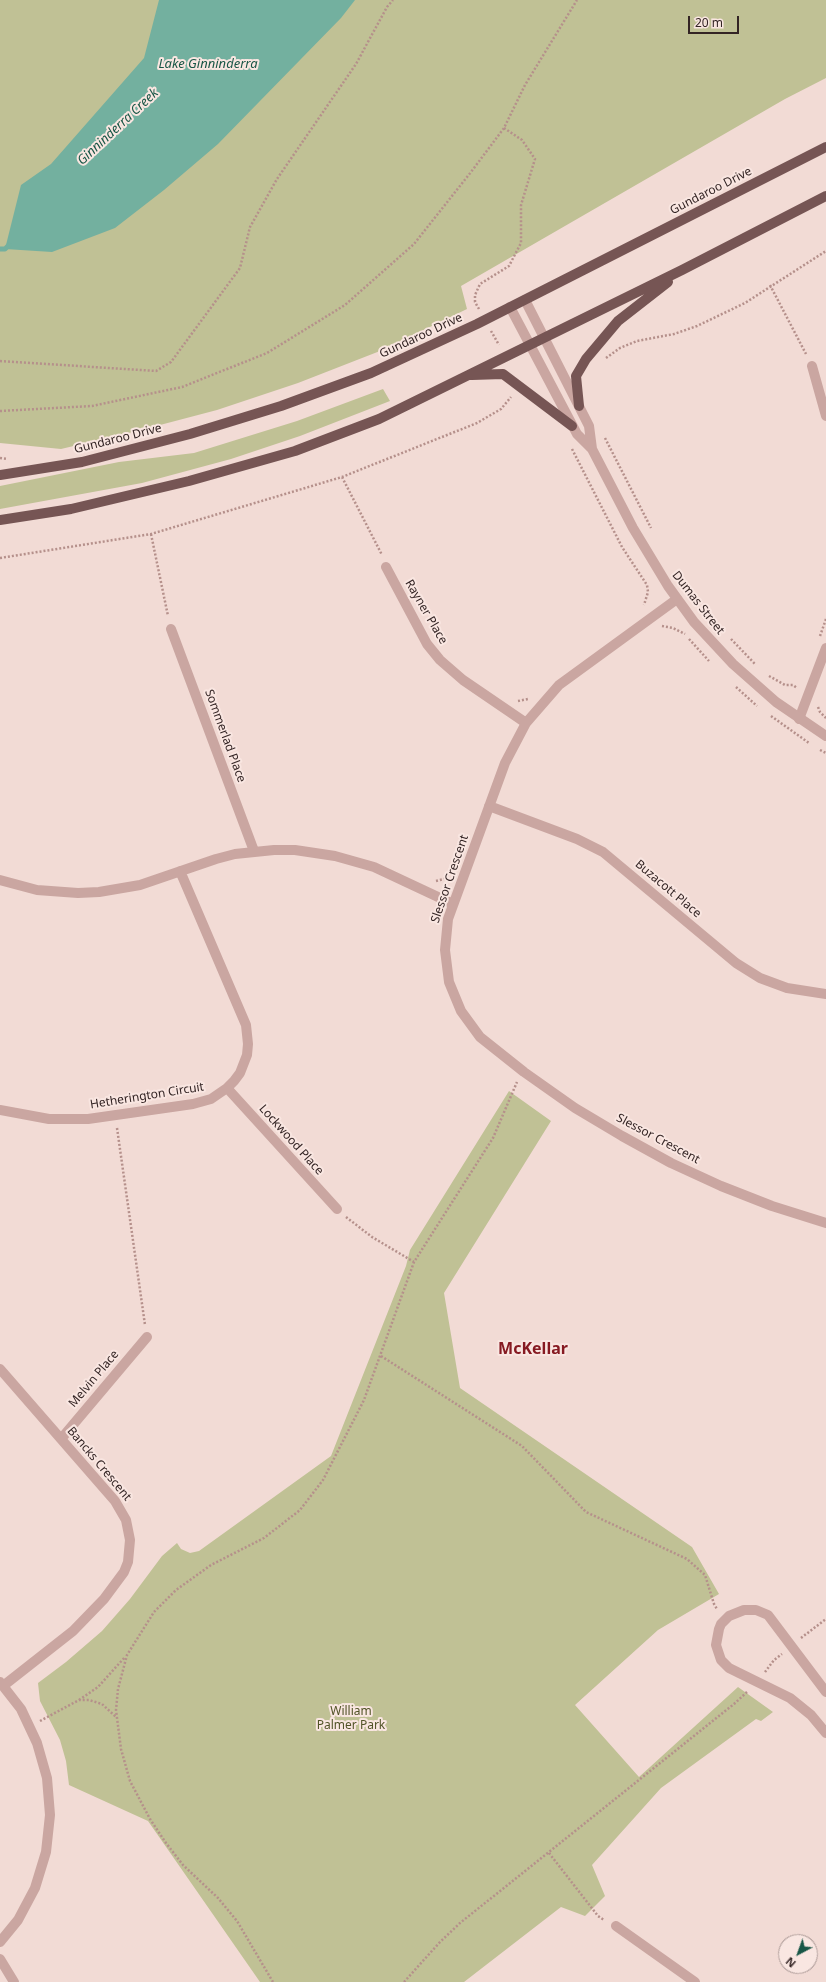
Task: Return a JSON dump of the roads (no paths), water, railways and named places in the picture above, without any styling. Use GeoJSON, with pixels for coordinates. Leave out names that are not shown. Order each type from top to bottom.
{"type":"FeatureCollection","features":[{"type":"Feature","properties":{"kind":"main road","name":"Gundaroo Drive"},"geometry":{"type":"LineString","coordinates":[[0,475],[82,462],[190,434],[281,406],[378,370],[417,353],[525,300],[826,147]]}},
{"type":"Feature","properties":{"kind":"main road"},"geometry":{"type":"LineString","coordinates":[[0,520],[71,509],[189,481],[295,451],[379,419],[682,270],[826,196]]}},
{"type":"Feature","properties":{"kind":"main road"},"geometry":{"type":"LineString","coordinates":[[579,406],[576,376],[586,359],[618,321],[682,270]]}},
{"type":"Feature","properties":{"kind":"main road"},"geometry":{"type":"LineString","coordinates":[[467,375],[503,374],[572,426]]}},
{"type":"Feature","properties":{"kind":"street","name":"Dumas Street"},"geometry":{"type":"LineString","coordinates":[[525,300],[589,426],[592,449]]}},
{"type":"Feature","properties":{"kind":"street","name":"Dumas Street"},"geometry":{"type":"LineString","coordinates":[[510,307],[576,434],[592,449],[633,528],[661,576],[677,599],[713,644],[733,664],[776,702],[798,719],[826,736]]}},
{"type":"Feature","properties":{"kind":"street"},"geometry":{"type":"LineString","coordinates":[[812,366],[826,416]]}},
{"type":"Feature","properties":{"kind":"street","name":"Rayner Place"},"geometry":{"type":"LineString","coordinates":[[386,567],[427,644],[440,660],[463,680],[526,723]]}},
{"type":"Feature","properties":{"kind":"street","name":"Slessor Crescent"},"geometry":{"type":"LineString","coordinates":[[677,599],[559,685],[526,723],[511,749],[453,904],[445,934],[445,950],[449,982],[461,1011],[480,1037],[524,1072],[575,1108],[671,1163],[721,1186],[772,1206],[826,1223]]}},
{"type":"Feature","properties":{"kind":"street","name":"Sommerlad Place"},"geometry":{"type":"LineString","coordinates":[[171,629],[254,852]]}},
{"type":"Feature","properties":{"kind":"street"},"geometry":{"type":"LineString","coordinates":[[798,719],[826,648]]}},
{"type":"Feature","properties":{"kind":"street","name":"Buzacott Place"},"geometry":{"type":"LineString","coordinates":[[489,806],[577,839],[603,852],[736,963],[760,978],[787,988],[826,994]]}},
{"type":"Feature","properties":{"kind":"street"},"geometry":{"type":"LineString","coordinates":[[0,880],[36,890],[99,892],[140,885],[216,859],[254,852],[295,850],[335,856],[374,867],[453,904]]}},
{"type":"Feature","properties":{"kind":"street","name":"Hetherington Circuit"},"geometry":{"type":"LineString","coordinates":[[0,1110],[30,1117],[49,1119],[88,1119],[193,1104],[211,1099],[227,1088],[240,1073],[247,1055],[248,1044],[246,1025],[180,871]]}},
{"type":"Feature","properties":{"kind":"street","name":"Lockwood Place"},"geometry":{"type":"LineString","coordinates":[[227,1088],[337,1209]]}},
{"type":"Feature","properties":{"kind":"street","name":"Melvin Place"},"geometry":{"type":"LineString","coordinates":[[61,1439],[147,1337]]}},
{"type":"Feature","properties":{"kind":"street","name":"Bancks Crescent"},"geometry":{"type":"LineString","coordinates":[[0,1369],[121,1510],[128,1525],[130,1540],[128,1562],[118,1581],[89,1615],[73,1631],[2,1684]]}},
{"type":"Feature","properties":{"kind":"street"},"geometry":{"type":"LineString","coordinates":[[826,1692],[771,1618],[756,1610],[738,1611],[725,1620],[719,1629],[716,1645],[721,1660],[734,1671],[790,1698],[811,1714],[826,1733]]}},
{"type":"Feature","properties":{"kind":"street"},"geometry":{"type":"LineString","coordinates":[[0,1942],[18,1920],[35,1888],[46,1852],[49,1834],[50,1809],[47,1778],[43,1760],[30,1726],[21,1709],[2,1684]]}},
{"type":"Feature","properties":{"kind":"street"},"geometry":{"type":"LineString","coordinates":[[616,1926],[695,1982]]}},
{"type":"Feature","properties":{"kind":"street"},"geometry":{"type":"LineString","coordinates":[[0,1959],[14,1982]]}},
{"type":"Feature","properties":{"kind":"water","name":"Lake Ginninderra"},"geometry":{"type":"Polygon","coordinates":[[[159,0],[355,0],[341,18],[218,144],[164,190],[115,228],[52,252],[5,249],[21,185],[51,164],[144,58],[159,0]]]}},
{"type":"Feature","properties":{"kind":"waterway","name":"Ginninderra Creek"},"geometry":{"type":"LineString","coordinates":[[0,249],[5,249],[9,245]]}},
{"type":"Feature","properties":{"kind":"district","name":"McKellar"},"geometry":{"type":"Point","coordinates":[533,1349]}},
{"type":"Feature","properties":{"kind":"park label","name":"William Palmer Park"},"geometry":{"type":"Point","coordinates":[351,1719]}}]}
